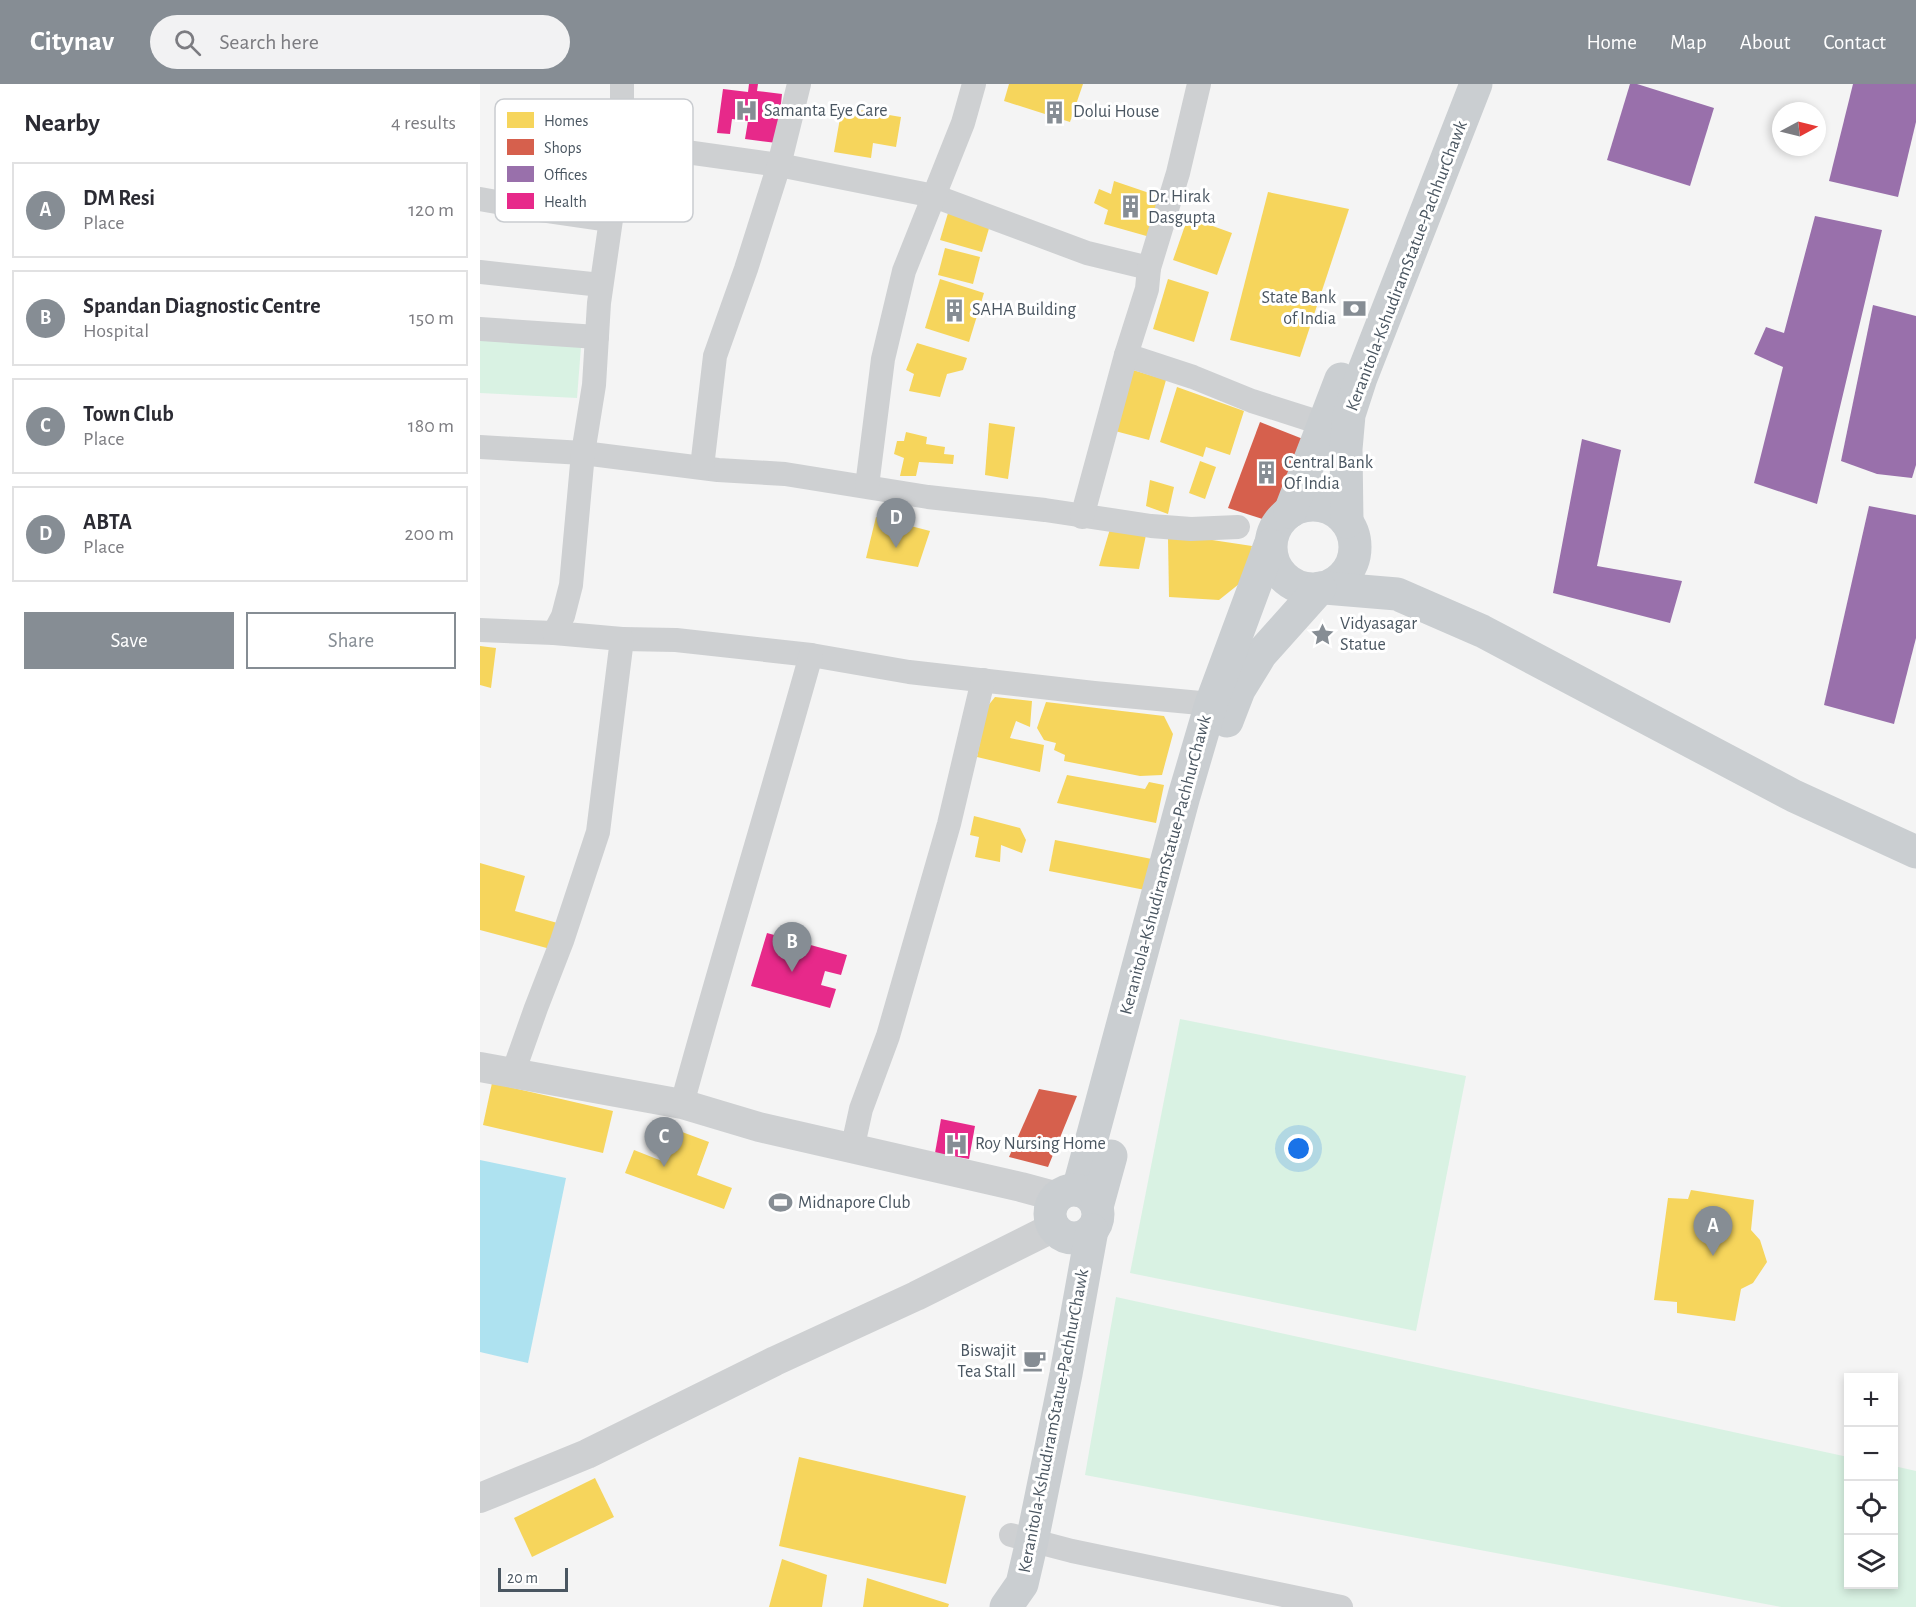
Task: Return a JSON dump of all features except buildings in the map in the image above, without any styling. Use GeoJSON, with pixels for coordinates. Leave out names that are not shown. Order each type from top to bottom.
{"type":"FeatureCollection","features":[{"type":"Feature","properties":{"kind":"main road","name":"Keranitola-KshudiramStatue-PachhurChawk"},"geometry":{"type":"LineString","coordinates":[[1006,1607],[1022,1584],[1022,1538],[1041,1404],[1075,1215],[1184,796],[1211,704],[1276,526],[1290,512],[1452,84]]}},
{"type":"Feature","properties":{"kind":"main road","name":"Keranitola-KshudiramStatue-PachhurChawk"},"geometry":{"type":"LineString","coordinates":[[1075,1215],[1223,732],[1239,690],[1261,654],[1322,588],[1342,578],[1353,561],[1346,449],[1349,415],[1361,378],[1476,84]]}},
{"type":"Feature","properties":{"kind":"main road"},"geometry":{"type":"LineString","coordinates":[[1290,512],[1304,506],[1320,506],[1335,512],[1397,594]]}},
{"type":"Feature","properties":{"kind":"main road"},"geometry":{"type":"LineString","coordinates":[[1270,545],[1274,565],[1287,581],[1305,589],[1322,588],[1397,594],[1482,631],[1794,796],[1916,852]]}},
{"type":"Feature","properties":{"kind":"main road","name":"Keranitola-KshudiramStatue-PachhurChawk"},"geometry":{"type":"LineString","coordinates":[[1001,1607],[1003,1573],[1022,1538]]}},
{"type":"Feature","properties":{"kind":"street"},"geometry":{"type":"LineString","coordinates":[[702,467],[715,356],[779,165],[799,84]]}},
{"type":"Feature","properties":{"kind":"street"},"geometry":{"type":"LineString","coordinates":[[867,486],[883,359],[904,272],[963,123],[974,84]]}},
{"type":"Feature","properties":{"kind":"street"},"geometry":{"type":"LineString","coordinates":[[1082,516],[1126,355],[1147,289],[1149,268],[1178,173],[1199,84]]}},
{"type":"Feature","properties":{"kind":"street"},"geometry":{"type":"LineString","coordinates":[[693,153],[779,165],[934,196],[1087,253],[1149,268]]}},
{"type":"Feature","properties":{"kind":"street"},"geometry":{"type":"LineString","coordinates":[[480,200],[495,202]]}},
{"type":"Feature","properties":{"kind":"street"},"geometry":{"type":"LineString","coordinates":[[554,633],[563,616],[572,585],[583,453],[594,385],[601,285],[610,222]]}},
{"type":"Feature","properties":{"kind":"street"},"geometry":{"type":"LineString","coordinates":[[480,272],[601,285]]}},
{"type":"Feature","properties":{"kind":"street"},"geometry":{"type":"LineString","coordinates":[[480,329],[597,338]]}},
{"type":"Feature","properties":{"kind":"street"},"geometry":{"type":"LineString","coordinates":[[1126,355],[1193,377],[1252,401],[1324,424]]}},
{"type":"Feature","properties":{"kind":"street"},"geometry":{"type":"LineString","coordinates":[[480,447],[583,453],[718,470],[785,474],[928,497],[1191,529],[1238,527]]}},
{"type":"Feature","properties":{"kind":"street"},"geometry":{"type":"LineString","coordinates":[[480,630],[676,640],[811,655],[909,672],[1126,697],[1211,704]]}},
{"type":"Feature","properties":{"kind":"street"},"geometry":{"type":"LineString","coordinates":[[513,1073],[562,941],[598,832],[622,639]]}},
{"type":"Feature","properties":{"kind":"street"},"geometry":{"type":"LineString","coordinates":[[682,1104],[811,655]]}},
{"type":"Feature","properties":{"kind":"street"},"geometry":{"type":"LineString","coordinates":[[852,1150],[861,1109],[888,1036],[949,824],[983,680]]}},
{"type":"Feature","properties":{"kind":"street"},"geometry":{"type":"LineString","coordinates":[[480,1067],[682,1104],[759,1127],[852,1150],[1021,1187],[1075,1215]]}},
{"type":"Feature","properties":{"kind":"street"},"geometry":{"type":"LineString","coordinates":[[480,1498],[587,1454],[775,1361],[916,1296],[1075,1215]]}},
{"type":"Feature","properties":{"kind":"street"},"geometry":{"type":"LineString","coordinates":[[1022,1538],[1072,1551],[1341,1607]]}},
{"type":"Feature","properties":{"kind":"green space"},"geometry":{"type":"Polygon","coordinates":[[[480,325],[582,334],[577,398],[480,393],[480,325]]]}},
{"type":"Feature","properties":{"kind":"green space"},"geometry":{"type":"Polygon","coordinates":[[[1180,1019],[1466,1076],[1416,1331],[1130,1273],[1180,1019]]]}},
{"type":"Feature","properties":{"kind":"green space"},"geometry":{"type":"Polygon","coordinates":[[[1116,1297],[1844,1456],[1844,1589],[1898,1589],[1898,1467],[1916,1471],[1916,1607],[1781,1607],[1085,1475],[1116,1297]]]}},
{"type":"Feature","properties":{"kind":"water"},"geometry":{"type":"Polygon","coordinates":[[[480,1160],[566,1178],[528,1363],[480,1352],[480,1160]]]}},
{"type":"Feature","properties":{"kind":"place","name":"Samanta Eye Care"},"geometry":{"type":"Point","coordinates":[746,111]}},
{"type":"Feature","properties":{"kind":"place","name":"Dolui House"},"geometry":{"type":"Point","coordinates":[1055,112]}},
{"type":"Feature","properties":{"kind":"place","name":"Dr. Hirak Dasgupta"},"geometry":{"type":"Point","coordinates":[1130,207]}},
{"type":"Feature","properties":{"kind":"place","name":"State Bank of India"},"geometry":{"type":"Point","coordinates":[1354,308]}},
{"type":"Feature","properties":{"kind":"place","name":"SAHA Building"},"geometry":{"type":"Point","coordinates":[954,310]}},
{"type":"Feature","properties":{"kind":"place","name":"Central Bank Of India"},"geometry":{"type":"Point","coordinates":[1266,473]}},
{"type":"Feature","properties":{"kind":"place","name":"ABTA"},"geometry":{"type":"Point","coordinates":[896,548]}},
{"type":"Feature","properties":{"kind":"place","name":"Vidyasagar Statue"},"geometry":{"type":"Point","coordinates":[1322,634]}},
{"type":"Feature","properties":{"kind":"place","name":"Spandan Diagnostic Centre"},"geometry":{"type":"Point","coordinates":[792,972]}},
{"type":"Feature","properties":{"kind":"place","name":"Roy Nursing Home"},"geometry":{"type":"Point","coordinates":[957,1144]}},
{"type":"Feature","properties":{"kind":"place","name":"Town Club"},"geometry":{"type":"Point","coordinates":[664,1167]}},
{"type":"Feature","properties":{"kind":"place","name":"Midnapore Club"},"geometry":{"type":"Point","coordinates":[780,1203]}},
{"type":"Feature","properties":{"kind":"place","name":"DM Resi"},"geometry":{"type":"Point","coordinates":[1713,1256]}},
{"type":"Feature","properties":{"kind":"place","name":"Biswajit Tea Stall"},"geometry":{"type":"Point","coordinates":[1034,1361]}}]}
